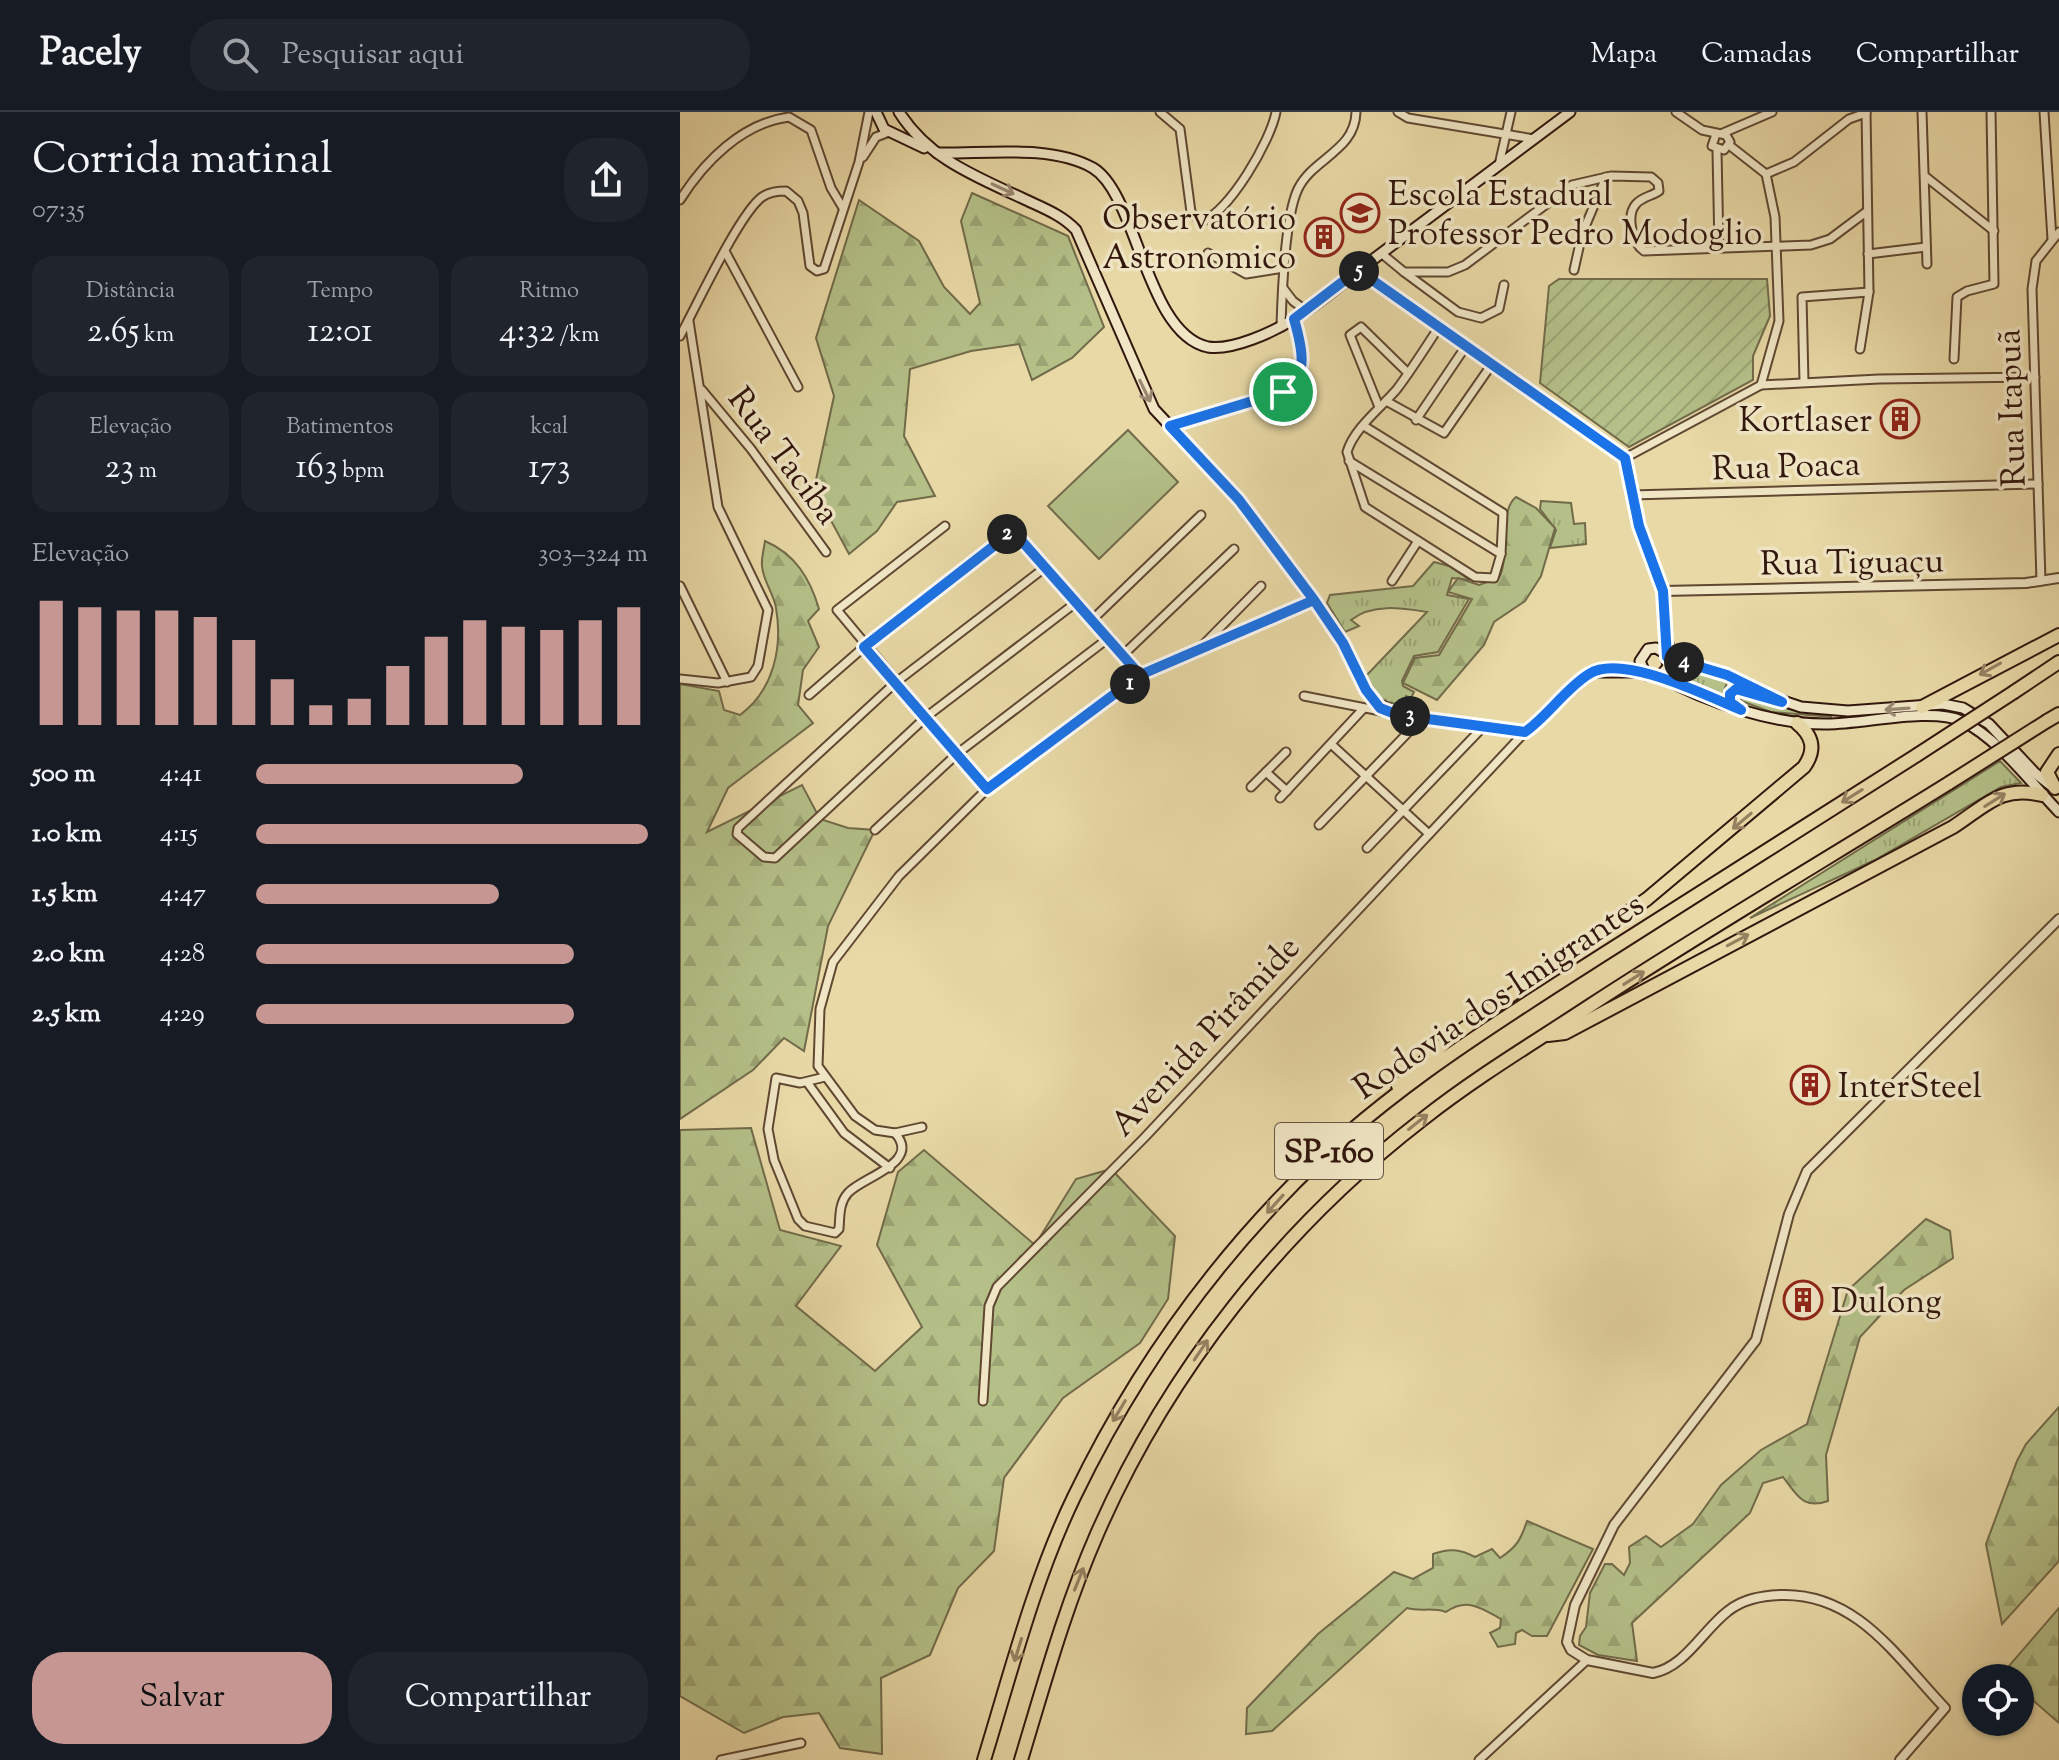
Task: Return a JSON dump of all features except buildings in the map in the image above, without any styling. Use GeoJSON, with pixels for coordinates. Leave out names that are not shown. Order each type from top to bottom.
{"type":"FeatureCollection","features":[{"type":"Feature","properties":{"kind":"highway"},"geometry":{"type":"LineString","coordinates":[[1922,707],[2059,635]]}},
{"type":"Feature","properties":{"kind":"highway","name":"Rodovia dos Imigrantes"},"geometry":{"type":"LineString","coordinates":[[984,1760],[1029,1614],[1067,1513],[1140,1377],[1205,1284],[1280,1198],[1388,1100],[1503,1018],[2059,662]]}},
{"type":"Feature","properties":{"kind":"highway","name":"Rodovia dos Imigrantes"},"geometry":{"type":"LineString","coordinates":[[1021,1760],[1054,1649],[1098,1531],[1160,1413],[1217,1328],[1275,1256],[1373,1159],[1425,1117],[1543,1036],[2053,717]]}},
{"type":"Feature","properties":{"kind":"highway"},"geometry":{"type":"LineString","coordinates":[[1388,1100],[1432,1052],[1647,899],[1804,767],[1812,745],[1807,731],[1797,723]]}},
{"type":"Feature","properties":{"kind":"highway"},"geometry":{"type":"LineString","coordinates":[[2057,789],[2047,772],[2059,754]]}},
{"type":"Feature","properties":{"kind":"highway"},"geometry":{"type":"LineString","coordinates":[[1543,1036],[1565,1033],[1885,864],[2009,792],[2021,790],[2042,795]]}},
{"type":"Feature","properties":{"kind":"main road"},"geometry":{"type":"LineString","coordinates":[[876,112],[880,124],[889,132],[1055,213],[1076,230],[1148,398],[1239,500],[1343,643],[1366,690],[1376,704],[1391,713],[1525,732],[1591,672],[1644,672],[1741,710],[1797,723],[1866,722],[1937,716],[1958,719],[1989,738],[2059,812]]}},
{"type":"Feature","properties":{"kind":"main road"},"geometry":{"type":"LineString","coordinates":[[889,132],[896,125],[899,112]]}},
{"type":"Feature","properties":{"kind":"main road"},"geometry":{"type":"LineString","coordinates":[[899,112],[917,137],[934,153],[1037,155],[1069,159],[1096,170],[1122,208],[1148,278],[1176,321],[1196,342],[1207,346],[1229,346],[1294,319],[1570,112]]}},
{"type":"Feature","properties":{"kind":"main road"},"geometry":{"type":"LineString","coordinates":[[969,173],[965,162],[970,154]]}},
{"type":"Feature","properties":{"kind":"main road"},"geometry":{"type":"LineString","coordinates":[[1170,426],[1292,388],[1300,374],[1302,355],[1294,319]]}},
{"type":"Feature","properties":{"kind":"main road"},"geometry":{"type":"LineString","coordinates":[[1624,670],[1640,661],[1644,652],[1656,648],[1667,656],[1727,675],[1782,702]]}},
{"type":"Feature","properties":{"kind":"main road"},"geometry":{"type":"LineString","coordinates":[[1660,676],[1668,667],[1667,656]]}},
{"type":"Feature","properties":{"kind":"main road"},"geometry":{"type":"LineString","coordinates":[[1640,661],[1644,672]]}},
{"type":"Feature","properties":{"kind":"main road"},"geometry":{"type":"LineString","coordinates":[[1741,710],[1730,702],[1730,694],[1736,689],[1782,702],[1848,711],[1952,705],[1981,717],[2035,773],[2057,789]]}},
{"type":"Feature","properties":{"kind":"street"},"geometry":{"type":"LineString","coordinates":[[680,336],[756,203],[771,193],[786,191],[798,201],[808,260],[817,271],[826,266],[859,162],[869,112]]}},
{"type":"Feature","properties":{"kind":"street"},"geometry":{"type":"LineString","coordinates":[[1160,112],[1180,129],[1191,212],[1201,222],[1217,212],[1263,150],[1276,112]]}},
{"type":"Feature","properties":{"kind":"street"},"geometry":{"type":"LineString","coordinates":[[1281,325],[1284,268],[1296,193],[1305,179],[1351,136],[1356,112]]}},
{"type":"Feature","properties":{"kind":"street"},"geometry":{"type":"LineString","coordinates":[[1398,112],[1408,118],[1534,139]]}},
{"type":"Feature","properties":{"kind":"street"},"geometry":{"type":"LineString","coordinates":[[1499,165],[1509,133],[1511,112]]}},
{"type":"Feature","properties":{"kind":"street"},"geometry":{"type":"LineString","coordinates":[[1676,112],[1702,130],[1717,151],[1719,248]]}},
{"type":"Feature","properties":{"kind":"street"},"geometry":{"type":"LineString","coordinates":[[1711,143],[1720,134],[1772,112]]}},
{"type":"Feature","properties":{"kind":"street"},"geometry":{"type":"LineString","coordinates":[[1766,174],[1794,162],[1849,119],[1866,112],[1869,292],[1860,349]]}},
{"type":"Feature","properties":{"kind":"street"},"geometry":{"type":"LineString","coordinates":[[1922,112],[1927,264]]}},
{"type":"Feature","properties":{"kind":"street"},"geometry":{"type":"LineString","coordinates":[[1954,359],[1957,297],[1994,284],[1991,112]]}},
{"type":"Feature","properties":{"kind":"street"},"geometry":{"type":"LineString","coordinates":[[2044,112],[2052,239]]}},
{"type":"Feature","properties":{"kind":"street"},"geometry":{"type":"LineString","coordinates":[[680,200],[726,146],[764,123],[789,117],[811,130],[831,188],[843,208]]}},
{"type":"Feature","properties":{"kind":"street"},"geometry":{"type":"LineString","coordinates":[[1702,130],[1720,134],[1766,174],[1775,217],[1779,321],[1761,385]]}},
{"type":"Feature","properties":{"kind":"street"},"geometry":{"type":"LineString","coordinates":[[859,162],[876,137],[889,132]]}},
{"type":"Feature","properties":{"kind":"street"},"geometry":{"type":"LineString","coordinates":[[1717,151],[1729,145]]}},
{"type":"Feature","properties":{"kind":"street"},"geometry":{"type":"LineString","coordinates":[[1404,272],[1456,270],[1572,185],[1606,177],[1651,177],[1658,183],[1659,191],[1639,201],[1632,211],[1633,236],[1640,249],[1775,247],[1823,243],[1866,212]]}},
{"type":"Feature","properties":{"kind":"street"},"geometry":{"type":"LineString","coordinates":[[1574,270],[1582,234],[1606,177]]}},
{"type":"Feature","properties":{"kind":"street"},"geometry":{"type":"LineString","coordinates":[[1926,177],[1994,231]]}},
{"type":"Feature","properties":{"kind":"street","name":"Rua Itapuã"},"geometry":{"type":"LineString","coordinates":[[2041,581],[2033,270],[2059,232]]}},
{"type":"Feature","properties":{"kind":"street"},"geometry":{"type":"LineString","coordinates":[[1868,254],[1926,247]]}},
{"type":"Feature","properties":{"kind":"street"},"geometry":{"type":"LineString","coordinates":[[726,253],[798,387]]}},
{"type":"Feature","properties":{"kind":"street"},"geometry":{"type":"LineString","coordinates":[[1208,253],[1246,274],[1284,268]]}},
{"type":"Feature","properties":{"kind":"street"},"geometry":{"type":"LineString","coordinates":[[1381,253],[1458,312],[1481,318],[1499,309],[1504,285]]}},
{"type":"Feature","properties":{"kind":"street"},"geometry":{"type":"LineString","coordinates":[[1358,270],[1625,458],[1631,495],[1663,591],[1664,627],[1669,645],[1667,656]]}},
{"type":"Feature","properties":{"kind":"street"},"geometry":{"type":"LineString","coordinates":[[1282,286],[1293,301],[1305,310]]}},
{"type":"Feature","properties":{"kind":"street"},"geometry":{"type":"LineString","coordinates":[[1804,382],[1802,297],[1869,292]]}},
{"type":"Feature","properties":{"kind":"street"},"geometry":{"type":"LineString","coordinates":[[680,679],[744,680],[755,672],[769,621],[768,610],[718,507],[689,320]]}},
{"type":"Feature","properties":{"kind":"street"},"geometry":{"type":"LineString","coordinates":[[1379,407],[1350,335],[1361,327],[1408,373]]}},
{"type":"Feature","properties":{"kind":"street"},"geometry":{"type":"LineString","coordinates":[[1364,426],[1503,513],[1498,574],[1483,580],[1365,507],[1349,461],[1348,447],[1364,426],[1379,407],[1408,373],[1439,327]]}},
{"type":"Feature","properties":{"kind":"street"},"geometry":{"type":"LineString","coordinates":[[1416,420],[1466,346]]}},
{"type":"Feature","properties":{"kind":"street"},"geometry":{"type":"LineString","coordinates":[[1386,401],[1440,433],[1447,432],[1492,364]]}},
{"type":"Feature","properties":{"kind":"street"},"geometry":{"type":"LineString","coordinates":[[1625,458],[1761,385],[2035,377]]}},
{"type":"Feature","properties":{"kind":"street","name":"Rua Taciba"},"geometry":{"type":"LineString","coordinates":[[702,390],[751,449],[826,552]]}},
{"type":"Feature","properties":{"kind":"street"},"geometry":{"type":"LineString","coordinates":[[1349,461],[1501,554]]}},
{"type":"Feature","properties":{"kind":"street","name":"Rua Poaca"},"geometry":{"type":"LineString","coordinates":[[1631,495],[2038,484]]}},
{"type":"Feature","properties":{"kind":"street"},"geometry":{"type":"LineString","coordinates":[[1093,619],[1201,515]]}},
{"type":"Feature","properties":{"kind":"street"},"geometry":{"type":"LineString","coordinates":[[945,526],[843,602],[837,610],[864,647],[987,789]]}},
{"type":"Feature","properties":{"kind":"street"},"geometry":{"type":"LineString","coordinates":[[809,695],[1001,537],[1016,531],[1140,675]]}},
{"type":"Feature","properties":{"kind":"street"},"geometry":{"type":"LineString","coordinates":[[1392,581],[1418,541]]}},
{"type":"Feature","properties":{"kind":"street"},"geometry":{"type":"LineString","coordinates":[[1124,654],[1234,549]]}},
{"type":"Feature","properties":{"kind":"street"},"geometry":{"type":"LineString","coordinates":[[1047,566],[895,683],[738,828],[737,834],[764,857],[775,858],[926,717],[1078,601]]}},
{"type":"Feature","properties":{"kind":"street","name":"Rua Tiguaçu"},"geometry":{"type":"LineString","coordinates":[[1663,591],[2041,581],[2059,578]]}},
{"type":"Feature","properties":{"kind":"street"},"geometry":{"type":"LineString","coordinates":[[680,586],[727,682]]}},
{"type":"Feature","properties":{"kind":"street"},"geometry":{"type":"LineString","coordinates":[[1195,653],[1261,586]]}},
{"type":"Feature","properties":{"kind":"street"},"geometry":{"type":"LineString","coordinates":[[922,1127],[895,1133],[875,1130],[862,1121],[818,1066],[816,1048],[820,1009],[833,962],[899,876],[987,789],[1140,675],[1314,600]]}},
{"type":"Feature","properties":{"kind":"street"},"geometry":{"type":"LineString","coordinates":[[1656,648],[1664,627]]}},
{"type":"Feature","properties":{"kind":"street"},"geometry":{"type":"LineString","coordinates":[[875,830],[958,753],[1110,637]]}},
{"type":"Feature","properties":{"kind":"street"},"geometry":{"type":"LineString","coordinates":[[1348,705],[1362,700],[1366,690]]}},
{"type":"Feature","properties":{"kind":"street"},"geometry":{"type":"LineString","coordinates":[[1304,696],[1391,713]]}},
{"type":"Feature","properties":{"kind":"street"},"geometry":{"type":"LineString","coordinates":[[1280,798],[1363,709]]}},
{"type":"Feature","properties":{"kind":"street"},"geometry":{"type":"LineString","coordinates":[[1319,825],[1423,717]]}},
{"type":"Feature","properties":{"kind":"street"},"geometry":{"type":"LineString","coordinates":[[1367,848],[1484,726]]}},
{"type":"Feature","properties":{"kind":"street","name":"Avenida Pirâmide"},"geometry":{"type":"LineString","coordinates":[[983,1401],[989,1306],[997,1287],[1145,1137],[1525,732]]}},
{"type":"Feature","properties":{"kind":"street"},"geometry":{"type":"LineString","coordinates":[[1331,744],[1429,834]]}},
{"type":"Feature","properties":{"kind":"street"},"geometry":{"type":"LineString","coordinates":[[1251,787],[1286,752]]}},
{"type":"Feature","properties":{"kind":"street"},"geometry":{"type":"LineString","coordinates":[[1266,772],[1287,791]]}},
{"type":"Feature","properties":{"kind":"street"},"geometry":{"type":"LineString","coordinates":[[1900,1760],[1945,1708],[1866,1625],[1834,1603],[1784,1595],[1747,1600],[1727,1612],[1683,1656],[1657,1673],[1587,1660],[1571,1650],[1567,1642],[1568,1626],[1585,1581],[1614,1525],[1756,1340],[1789,1214],[1807,1171],[2059,919]]}},
{"type":"Feature","properties":{"kind":"street"},"geometry":{"type":"LineString","coordinates":[[825,1077],[807,1082],[776,1078],[768,1129],[774,1160],[798,1219],[805,1226],[835,1233],[847,1194],[859,1183],[890,1168],[901,1151],[900,1139],[895,1133]]}},
{"type":"Feature","properties":{"kind":"street"},"geometry":{"type":"LineString","coordinates":[[807,1082],[844,1133],[890,1168]]}},
{"type":"Feature","properties":{"kind":"street"},"geometry":{"type":"LineString","coordinates":[[1479,1760],[1587,1660]]}},
{"type":"Feature","properties":{"kind":"street"},"geometry":{"type":"LineString","coordinates":[[721,1760],[801,1743]]}},
{"type":"Feature","properties":{"kind":"green space"},"geometry":{"type":"Polygon","coordinates":[[[972,193],[1068,236],[1104,327],[1072,358],[1032,380],[1019,344],[971,351],[910,369],[904,436],[935,496],[897,502],[877,531],[849,554],[814,489],[834,396],[816,338],[859,200],[919,241],[944,287],[970,314],[980,303],[961,221],[972,193]]]}},
{"type":"Feature","properties":{"kind":"green space"},"geometry":{"type":"Polygon","coordinates":[[[1559,279],[1767,279],[1770,316],[1753,356],[1753,380],[1629,447],[1540,383],[1549,286],[1559,279]]]}},
{"type":"Feature","properties":{"kind":"green space"},"geometry":{"type":"Polygon","coordinates":[[[1128,430],[1178,482],[1099,559],[1048,506],[1128,430]]]}},
{"type":"Feature","properties":{"kind":"green space"},"geometry":{"type":"Polygon","coordinates":[[[1516,497],[1536,508],[1555,528],[1541,576],[1525,601],[1494,622],[1484,645],[1437,700],[1403,683],[1415,658],[1439,655],[1472,599],[1448,592],[1458,578],[1479,585],[1499,578],[1504,559],[1507,513],[1516,497]]]}},
{"type":"Feature","properties":{"kind":"green space"},"geometry":{"type":"Polygon","coordinates":[[[1541,501],[1571,503],[1574,524],[1585,523],[1586,544],[1550,548],[1556,530],[1540,509],[1541,501]]]}},
{"type":"Feature","properties":{"kind":"green space"},"geometry":{"type":"Polygon","coordinates":[[[765,541],[776,546],[800,568],[819,609],[808,621],[819,647],[803,670],[798,705],[813,723],[728,788],[707,832],[802,785],[820,819],[848,828],[875,830],[828,926],[804,1051],[784,1038],[753,1070],[680,1119],[680,684],[719,691],[724,710],[740,715],[761,694],[773,668],[778,638],[775,603],[762,566],[765,541]]]}},
{"type":"Feature","properties":{"kind":"green space"},"geometry":{"type":"Polygon","coordinates":[[[1434,562],[1449,566],[1470,580],[1452,578],[1447,595],[1469,599],[1438,652],[1414,656],[1402,681],[1403,686],[1414,692],[1411,698],[1406,696],[1403,705],[1381,701],[1366,676],[1427,612],[1398,608],[1368,611],[1351,620],[1359,626],[1345,632],[1327,603],[1330,595],[1413,586],[1434,562]]]}},
{"type":"Feature","properties":{"kind":"green space"},"geometry":{"type":"Polygon","coordinates":[[[1677,667],[1728,680],[1721,698],[1675,675],[1677,667]]]}},
{"type":"Feature","properties":{"kind":"green space"},"geometry":{"type":"Polygon","coordinates":[[[1742,694],[1775,706],[1832,717],[1771,712],[1741,701],[1742,694]]]}},
{"type":"Feature","properties":{"kind":"green space"},"geometry":{"type":"Polygon","coordinates":[[[2000,761],[2021,783],[2001,787],[1875,860],[1750,918],[2000,761]]]}},
{"type":"Feature","properties":{"kind":"green space"},"geometry":{"type":"Polygon","coordinates":[[[751,1128],[780,1230],[841,1246],[796,1306],[875,1371],[922,1327],[877,1245],[898,1172],[924,1150],[1035,1245],[1076,1179],[1111,1169],[1175,1236],[1168,1299],[1140,1343],[1063,1398],[1004,1478],[994,1551],[958,1588],[930,1655],[881,1678],[882,1754],[840,1748],[819,1713],[783,1717],[744,1733],[680,1696],[680,1130],[751,1128]]]}},
{"type":"Feature","properties":{"kind":"green space"},"geometry":{"type":"Polygon","coordinates":[[[1926,1219],[1950,1231],[1953,1258],[1904,1290],[1860,1337],[1826,1455],[1828,1501],[1806,1502],[1783,1477],[1763,1483],[1750,1513],[1632,1623],[1637,1661],[1598,1655],[1579,1645],[1586,1627],[1590,1593],[1605,1564],[1612,1564],[1624,1575],[1630,1563],[1629,1547],[1646,1536],[1661,1547],[1693,1524],[1721,1485],[1761,1450],[1807,1424],[1848,1290],[1926,1219]]]}},
{"type":"Feature","properties":{"kind":"green space"},"geometry":{"type":"Polygon","coordinates":[[[2059,1407],[2059,1561],[2002,1624],[1986,1544],[2026,1444],[2059,1407]]]}},
{"type":"Feature","properties":{"kind":"green space"},"geometry":{"type":"Polygon","coordinates":[[[1527,1521],[1593,1549],[1547,1636],[1532,1636],[1522,1630],[1516,1633],[1515,1644],[1498,1647],[1490,1633],[1500,1628],[1501,1619],[1480,1608],[1461,1605],[1446,1612],[1407,1608],[1272,1731],[1246,1734],[1247,1708],[1318,1634],[1394,1572],[1413,1579],[1433,1568],[1433,1554],[1449,1550],[1475,1557],[1492,1549],[1500,1558],[1518,1542],[1527,1521]]]}},
{"type":"Feature","properties":{"kind":"green space"},"geometry":{"type":"Polygon","coordinates":[[[2059,1608],[2059,1723],[2034,1701],[2034,1664],[2011,1664],[2059,1608]]]}},
{"type":"Feature","properties":{"kind":"place","name":"Escola Estadual Professor Pedro Modoglio"},"geometry":{"type":"Point","coordinates":[1360,213]}},
{"type":"Feature","properties":{"kind":"place","name":"Observatório Astronomico"},"geometry":{"type":"Point","coordinates":[1324,237]}},
{"type":"Feature","properties":{"kind":"place","name":"Kortlaser"},"geometry":{"type":"Point","coordinates":[1900,419]}},
{"type":"Feature","properties":{"kind":"place","name":"InterSteel"},"geometry":{"type":"Point","coordinates":[1810,1085]}},
{"type":"Feature","properties":{"kind":"place","name":"Dulong"},"geometry":{"type":"Point","coordinates":[1803,1300]}},
{"type":"Feature","properties":{"kind":"route"},"geometry":{"type":"LineString","coordinates":[[1283,392],[1170,426],[1239,500],[1314,600],[1212,647],[1170,664],[1140,675],[987,789],[864,647],[1001,537],[1013,531],[1020,535],[1140,675],[1212,647],[1268,620],[1314,600],[1343,643],[1372,700],[1380,708],[1398,715],[1525,732],[1586,676],[1603,669],[1660,676],[1741,710],[1729,698],[1733,691],[1740,688],[1782,702],[1727,675],[1667,657],[1669,645],[1664,627],[1663,591],[1639,526],[1625,458],[1358,270],[1294,319],[1302,355],[1300,374],[1292,388],[1283,392]]}}]}
